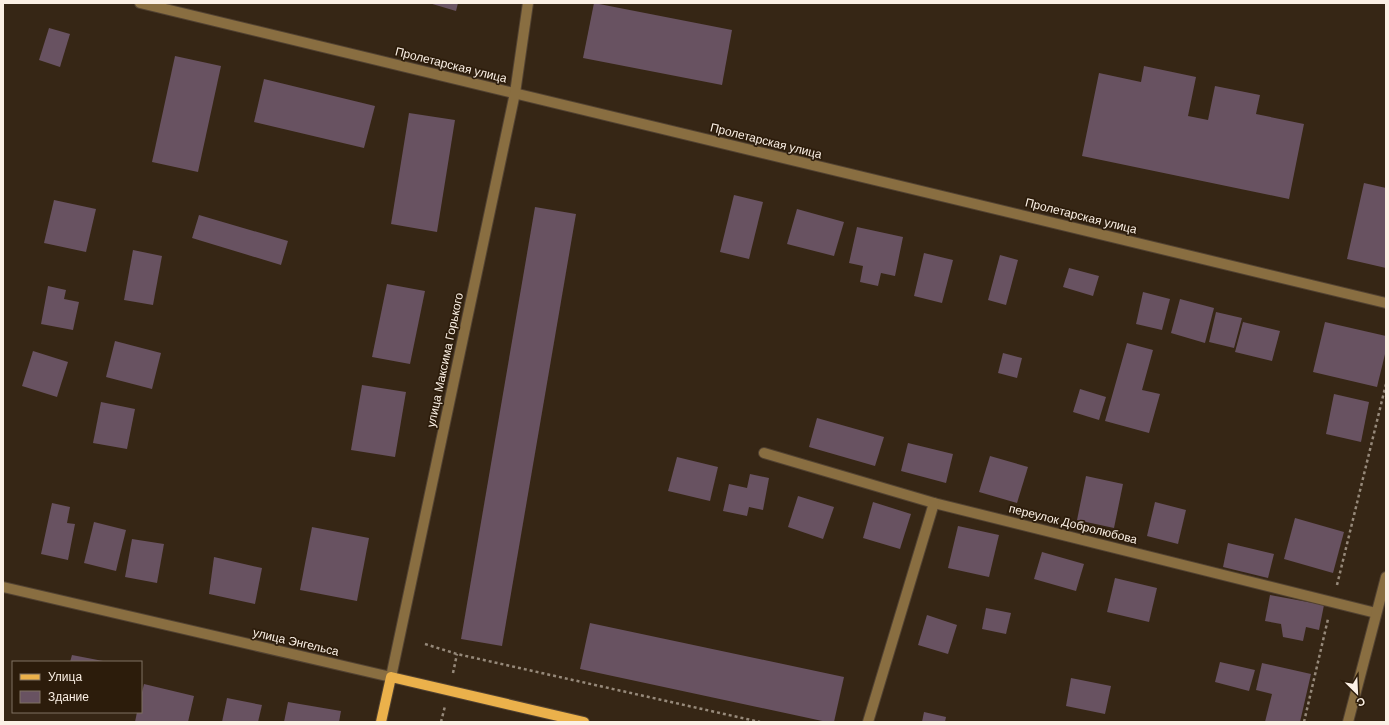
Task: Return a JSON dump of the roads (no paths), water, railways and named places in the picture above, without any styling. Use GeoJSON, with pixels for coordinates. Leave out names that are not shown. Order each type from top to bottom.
{"type":"FeatureCollection","features":[{"type":"Feature","properties":{"kind":"main road","name":"улица Максима Горького"},"geometry":{"type":"LineString","coordinates":[[381,722],[391,678]]}},
{"type":"Feature","properties":{"kind":"main road","name":"улица Энгельса"},"geometry":{"type":"LineString","coordinates":[[391,678],[584,722]]}},
{"type":"Feature","properties":{"kind":"street","name":"Пролетарская улица"},"geometry":{"type":"LineString","coordinates":[[140,3],[1386,303]]}},
{"type":"Feature","properties":{"kind":"street","name":"улица Максима Горького"},"geometry":{"type":"LineString","coordinates":[[391,678],[515,93],[528,3]]}},
{"type":"Feature","properties":{"kind":"street","name":"переулок Добролюбова"},"geometry":{"type":"LineString","coordinates":[[764,453],[934,503],[1376,613]]}},
{"type":"Feature","properties":{"kind":"street"},"geometry":{"type":"LineString","coordinates":[[868,722],[934,503]]}},
{"type":"Feature","properties":{"kind":"street"},"geometry":{"type":"LineString","coordinates":[[1348,722],[1386,577]]}},
{"type":"Feature","properties":{"kind":"street","name":"улица Энгельса"},"geometry":{"type":"LineString","coordinates":[[3,587],[391,678]]}}]}
